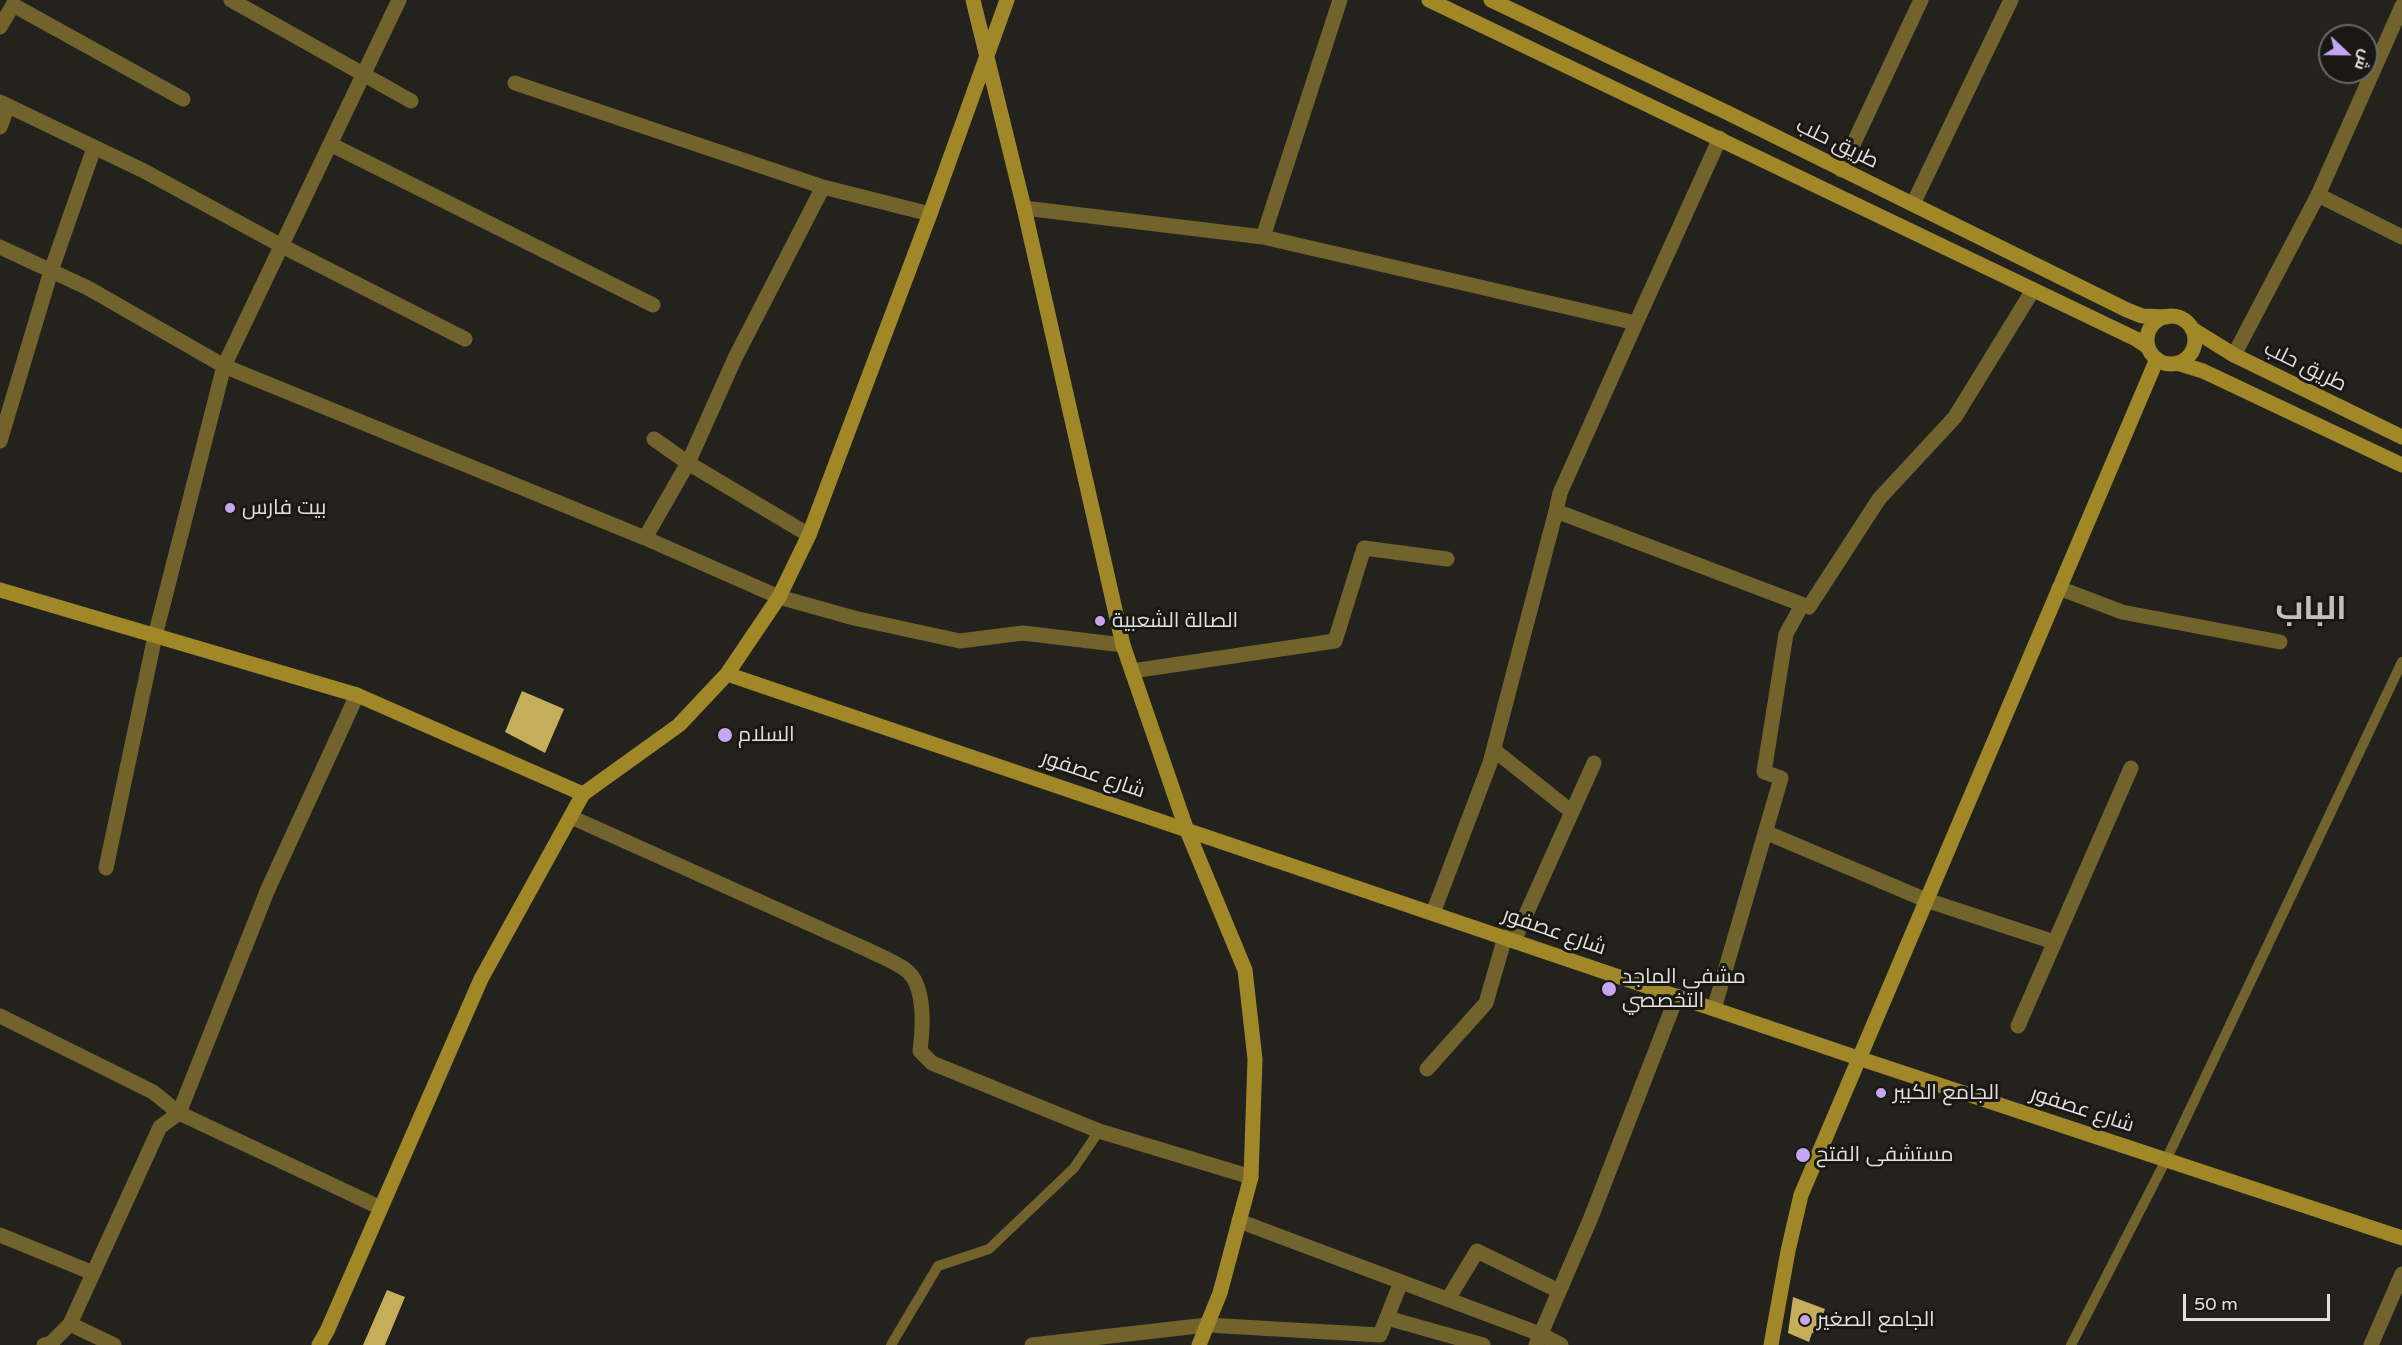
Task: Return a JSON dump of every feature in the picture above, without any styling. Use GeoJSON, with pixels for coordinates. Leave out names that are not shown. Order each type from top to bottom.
{"type":"FeatureCollection","features":[{"type":"Feature","properties":{"kind":"main road"},"geometry":{"type":"LineString","coordinates":[[973,0],[1024,207],[1123,645],[1186,828],[1245,970],[1255,1059],[1251,1177],[1220,1293],[1199,1345]]}},
{"type":"Feature","properties":{"kind":"main road"},"geometry":{"type":"LineString","coordinates":[[323,1340],[481,979],[583,794],[679,725],[727,674],[779,597],[809,536],[930,214],[1007,0]]}},
{"type":"Feature","properties":{"kind":"main road"},"geometry":{"type":"LineString","coordinates":[[1429,0],[2136,339],[2148,347],[2157,360],[2203,371],[2402,465]]}},
{"type":"Feature","properties":{"kind":"main road","name":"طريق حلب"},"geometry":{"type":"LineString","coordinates":[[1491,0],[2127,310],[2142,316],[2167,317]]}},
{"type":"Feature","properties":{"kind":"main road"},"geometry":{"type":"LineString","coordinates":[[2148,347],[2150,328],[2159,319],[2167,317],[2184,320],[2195,336],[2193,350],[2184,360],[2177,363]]}},
{"type":"Feature","properties":{"kind":"main road","name":"طريق حلب"},"geometry":{"type":"LineString","coordinates":[[2192,329],[2234,355],[2402,437]]}},
{"type":"Feature","properties":{"kind":"main road"},"geometry":{"type":"LineString","coordinates":[[1771,1345],[1801,1195],[2157,360]]}},
{"type":"Feature","properties":{"kind":"main road"},"geometry":{"type":"LineString","coordinates":[[0,591],[357,695],[583,794]]}},
{"type":"Feature","properties":{"kind":"main road","name":"شارع عصفور"},"geometry":{"type":"LineString","coordinates":[[727,674],[1858,1058],[2402,1238]]}},
{"type":"Feature","properties":{"kind":"street"},"geometry":{"type":"LineString","coordinates":[[231,0],[250,5],[411,101]]}},
{"type":"Feature","properties":{"kind":"street"},"geometry":{"type":"LineString","coordinates":[[106,868],[155,636],[224,366],[399,0]]}},
{"type":"Feature","properties":{"kind":"street"},"geometry":{"type":"LineString","coordinates":[[1263,237],[1340,0]]}},
{"type":"Feature","properties":{"kind":"street"},"geometry":{"type":"LineString","coordinates":[[1841,170],[1921,0]]}},
{"type":"Feature","properties":{"kind":"street"},"geometry":{"type":"LineString","coordinates":[[1913,204],[2011,0]]}},
{"type":"Feature","properties":{"kind":"street"},"geometry":{"type":"LineString","coordinates":[[0,27],[8,2],[183,99]]}},
{"type":"Feature","properties":{"kind":"street"},"geometry":{"type":"LineString","coordinates":[[2234,355],[2318,195],[2402,6]]}},
{"type":"Feature","properties":{"kind":"street"},"geometry":{"type":"LineString","coordinates":[[514,83],[823,186],[930,214]]}},
{"type":"Feature","properties":{"kind":"street"},"geometry":{"type":"LineString","coordinates":[[0,127],[4,104],[144,171],[282,246],[465,339]]}},
{"type":"Feature","properties":{"kind":"street"},"geometry":{"type":"LineString","coordinates":[[1433,913],[1494,750],[1560,493],[1720,138]]}},
{"type":"Feature","properties":{"kind":"street"},"geometry":{"type":"LineString","coordinates":[[330,144],[653,305]]}},
{"type":"Feature","properties":{"kind":"street"},"geometry":{"type":"LineString","coordinates":[[0,441],[51,271],[94,147]]}},
{"type":"Feature","properties":{"kind":"street"},"geometry":{"type":"LineString","coordinates":[[645,538],[688,463],[735,358],[823,186]]}},
{"type":"Feature","properties":{"kind":"street"},"geometry":{"type":"LineString","coordinates":[[2318,195],[2402,237]]}},
{"type":"Feature","properties":{"kind":"street"},"geometry":{"type":"LineString","coordinates":[[1024,207],[1263,237],[1636,323]]}},
{"type":"Feature","properties":{"kind":"street"},"geometry":{"type":"LineString","coordinates":[[0,246],[88,288],[224,366],[645,538],[779,597],[854,618],[960,642],[1023,633],[1123,645]]}},
{"type":"Feature","properties":{"kind":"street"},"geometry":{"type":"LineString","coordinates":[[1556,511],[1809,608],[1879,499],[1954,417],[2033,290]]}},
{"type":"Feature","properties":{"kind":"street"},"geometry":{"type":"LineString","coordinates":[[654,439],[688,463],[809,536]]}},
{"type":"Feature","properties":{"kind":"street"},"geometry":{"type":"LineString","coordinates":[[1132,671],[1335,641],[1364,548],[1447,559]]}},
{"type":"Feature","properties":{"kind":"street"},"geometry":{"type":"LineString","coordinates":[[2059,588],[2122,612],[2280,642]]}},
{"type":"Feature","properties":{"kind":"street"},"geometry":{"type":"LineString","coordinates":[[1714,1009],[1781,778],[1764,771],[1786,634],[1802,605]]}},
{"type":"Feature","properties":{"kind":"street"},"geometry":{"type":"LineString","coordinates":[[44,1345],[51,1343],[70,1324],[160,1127],[179,1113],[268,889],[357,695]]}},
{"type":"Feature","properties":{"kind":"street"},"geometry":{"type":"LineString","coordinates":[[1494,750],[1572,813]]}},
{"type":"Feature","properties":{"kind":"street"},"geometry":{"type":"LineString","coordinates":[[1427,1069],[1486,1003],[1510,939],[1594,763]]}},
{"type":"Feature","properties":{"kind":"street"},"geometry":{"type":"LineString","coordinates":[[2018,1026],[2131,768]]}},
{"type":"Feature","properties":{"kind":"street"},"geometry":{"type":"LineString","coordinates":[[571,817],[868,950],[908,971],[919,992],[923,1027],[920,1051],[932,1063],[1100,1131],[1251,1177]]}},
{"type":"Feature","properties":{"kind":"street"},"geometry":{"type":"LineString","coordinates":[[1765,832],[1926,900],[2054,942]]}},
{"type":"Feature","properties":{"kind":"street"},"geometry":{"type":"LineString","coordinates":[[1538,1339],[1590,1220],[1677,996]]}},
{"type":"Feature","properties":{"kind":"street"},"geometry":{"type":"LineString","coordinates":[[0,1016],[153,1092],[179,1113],[381,1208]]}},
{"type":"Feature","properties":{"kind":"street"},"geometry":{"type":"LineString","coordinates":[[1239,1221],[1448,1299],[1538,1339],[1562,1345]]}},
{"type":"Feature","properties":{"kind":"street"},"geometry":{"type":"LineString","coordinates":[[0,1235],[93,1273]]}},
{"type":"Feature","properties":{"kind":"street"},"geometry":{"type":"LineString","coordinates":[[1448,1299],[1477,1251],[1559,1291]]}},
{"type":"Feature","properties":{"kind":"street"},"geometry":{"type":"LineString","coordinates":[[2371,1345],[2402,1274]]}},
{"type":"Feature","properties":{"kind":"street"},"geometry":{"type":"LineString","coordinates":[[1032,1345],[1207,1325],[1380,1335],[1401,1282]]}},
{"type":"Feature","properties":{"kind":"street"},"geometry":{"type":"LineString","coordinates":[[1387,1318],[1483,1345]]}},
{"type":"Feature","properties":{"kind":"street"},"geometry":{"type":"LineString","coordinates":[[70,1324],[114,1345]]}},
{"type":"Feature","properties":{"kind":"lane"},"geometry":{"type":"LineString","coordinates":[[2071,1345],[2166,1160],[2402,662]]}},
{"type":"Feature","properties":{"kind":"lane"},"geometry":{"type":"LineString","coordinates":[[891,1345],[938,1266],[989,1249],[1074,1168],[1100,1131]]}},
{"type":"Feature","properties":{"kind":"building"},"geometry":{"type":"Polygon","coordinates":[[[522,691],[564,709],[545,753],[505,732],[522,691]]]}},
{"type":"Feature","properties":{"kind":"building"},"geometry":{"type":"Polygon","coordinates":[[[387,1290],[405,1297],[385,1345],[363,1345],[387,1290]]]}},
{"type":"Feature","properties":{"kind":"building","name":"الجامع الصغير"},"geometry":{"type":"Polygon","coordinates":[[[1793,1297],[1825,1309],[1817,1332],[1812,1333],[1809,1342],[1788,1333],[1793,1297]]]}},
{"type":"Feature","properties":{"kind":"place","name":"بيت فارس"},"geometry":{"type":"Point","coordinates":[230,508]}},
{"type":"Feature","properties":{"kind":"place","name":"الصالة الشعبية"},"geometry":{"type":"Point","coordinates":[1100,621]}},
{"type":"Feature","properties":{"kind":"place","name":"السلام"},"geometry":{"type":"Point","coordinates":[725,735]}},
{"type":"Feature","properties":{"kind":"place","name":"مشفى الماجد التخصصي"},"geometry":{"type":"Point","coordinates":[1609,989]}},
{"type":"Feature","properties":{"kind":"place","name":"الجامع الكبير"},"geometry":{"type":"Point","coordinates":[1881,1093]}},
{"type":"Feature","properties":{"kind":"place","name":"مستشفى الفتح"},"geometry":{"type":"Point","coordinates":[1803,1155]}},
{"type":"Feature","properties":{"kind":"place","name":"الجامع الصغير"},"geometry":{"type":"Point","coordinates":[1805,1320]}},
{"type":"Feature","properties":{"kind":"district","name":"الباب"},"geometry":{"type":"Point","coordinates":[2311,610]}}]}
